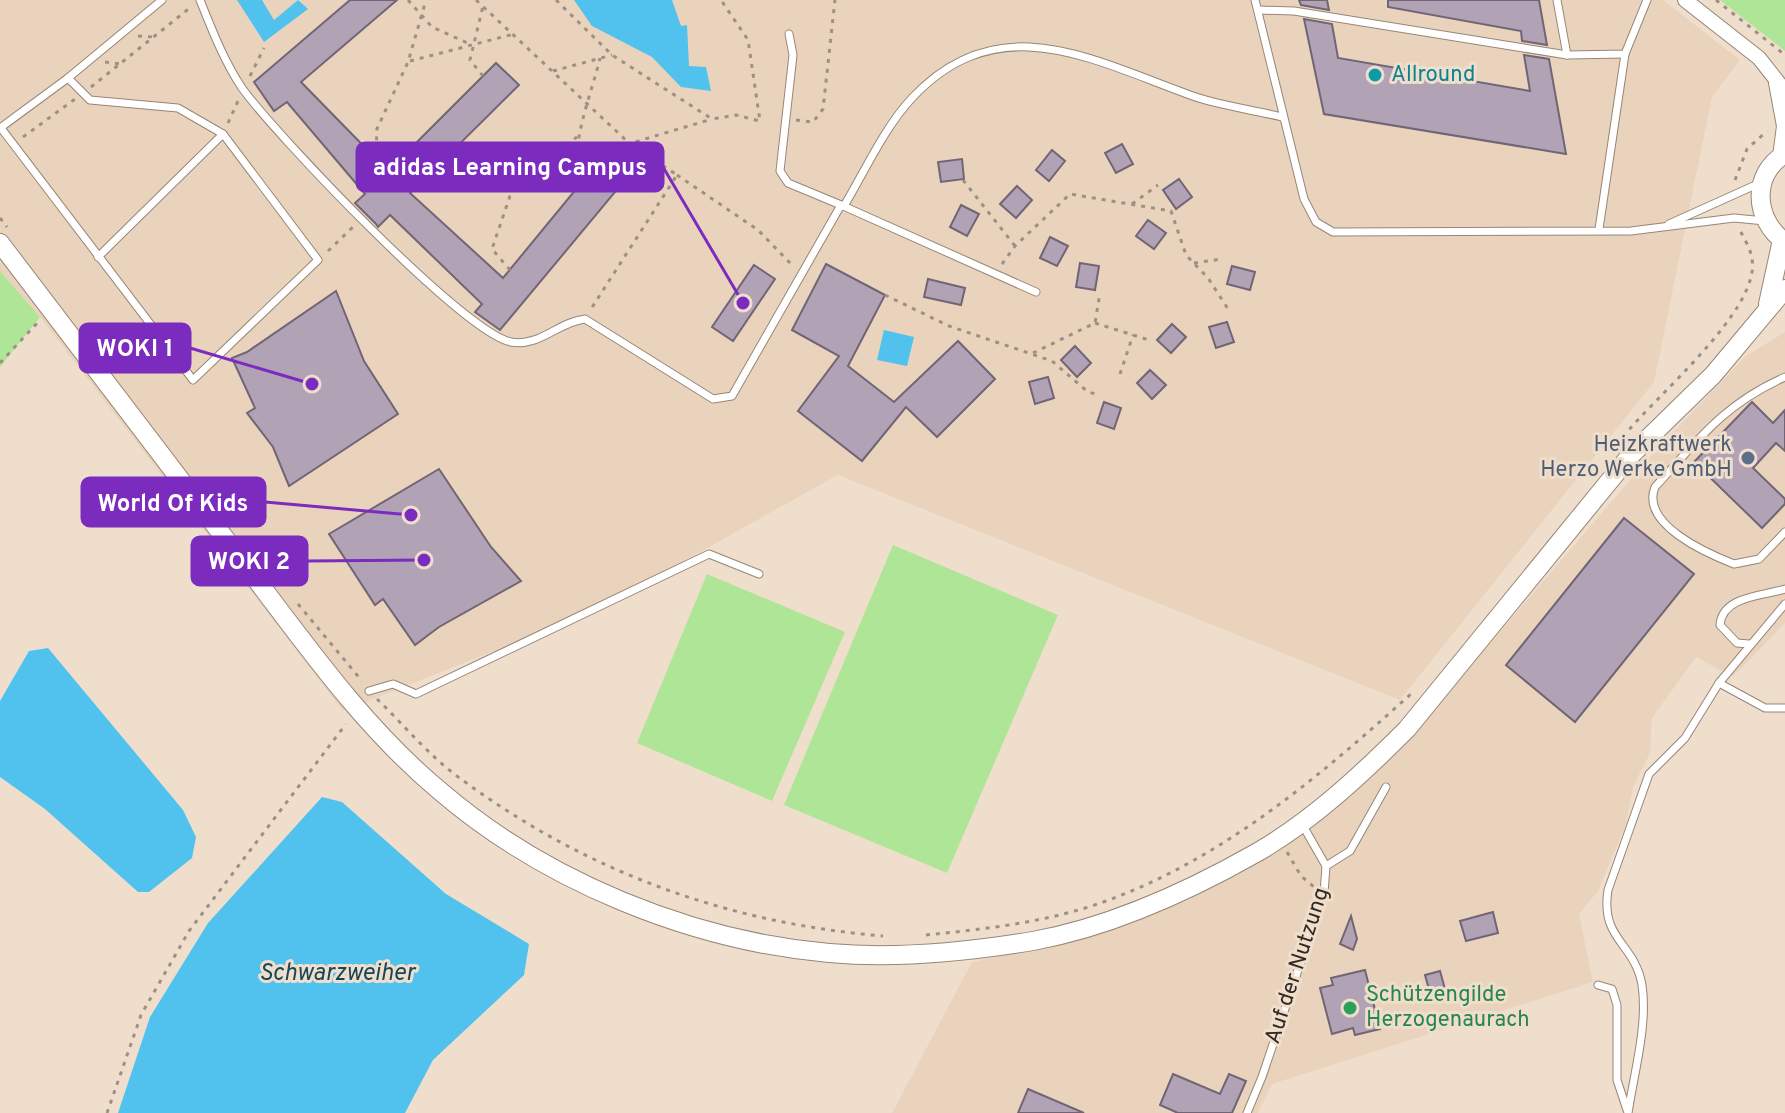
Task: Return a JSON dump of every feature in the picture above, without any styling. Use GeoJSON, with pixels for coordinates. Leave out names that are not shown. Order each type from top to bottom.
{"type":"FeatureCollection","features":[{"type":"Feature","properties":{"kind":"street"},"geometry":{"type":"LineString","coordinates":[[1685,0],[1736,38],[1785,91]]}},
{"type":"Feature","properties":{"kind":"street"},"geometry":{"type":"LineString","coordinates":[[1766,311],[1784,241],[1765,221],[1761,209],[1762,182],[1782,155],[1784,126],[1775,78]]}},
{"type":"Feature","properties":{"kind":"street"},"geometry":{"type":"LineString","coordinates":[[5,236],[52,311],[357,709],[441,792],[521,850],[601,893],[675,921],[830,953],[937,953],[1037,940],[1141,909],[1257,853],[1301,823],[1366,769],[1407,729],[1629,457],[1713,375],[1785,289]]}},
{"type":"Feature","properties":{"kind":"lane"},"geometry":{"type":"LineString","coordinates":[[68,78],[90,100],[178,108],[223,134],[318,260],[193,380],[0,128],[68,78],[162,0]]}},
{"type":"Feature","properties":{"kind":"lane"},"geometry":{"type":"LineString","coordinates":[[199,0],[243,89],[360,219],[442,294],[500,339],[533,342],[585,319],[705,394],[723,400],[738,389],[802,274],[912,98],[951,67],[1002,47],[1057,48],[1214,103],[1282,117]]}},
{"type":"Feature","properties":{"kind":"lane"},"geometry":{"type":"LineString","coordinates":[[1255,0],[1282,117],[1310,213],[1316,222],[1333,232],[1663,227],[1734,218],[1765,221]]}},
{"type":"Feature","properties":{"kind":"lane"},"geometry":{"type":"LineString","coordinates":[[1557,0],[1567,55]]}},
{"type":"Feature","properties":{"kind":"lane"},"geometry":{"type":"LineString","coordinates":[[1599,229],[1625,54],[1630,35],[1647,0]]}},
{"type":"Feature","properties":{"kind":"lane"},"geometry":{"type":"LineString","coordinates":[[1258,10],[1294,11],[1567,55],[1625,54]]}},
{"type":"Feature","properties":{"kind":"lane"},"geometry":{"type":"LineString","coordinates":[[789,34],[793,55],[782,176],[795,187],[1036,292]]}},
{"type":"Feature","properties":{"kind":"lane"},"geometry":{"type":"LineString","coordinates":[[98,257],[223,134]]}},
{"type":"Feature","properties":{"kind":"lane"},"geometry":{"type":"LineString","coordinates":[[1663,227],[1762,182]]}},
{"type":"Feature","properties":{"kind":"lane"},"geometry":{"type":"LineString","coordinates":[[1785,377],[1742,397],[1728,409],[1655,487],[1651,497],[1657,516],[1670,527],[1734,564],[1759,559],[1785,532]]}},
{"type":"Feature","properties":{"kind":"lane"},"geometry":{"type":"LineString","coordinates":[[369,691],[393,684],[416,694],[709,554],[759,574]]}},
{"type":"Feature","properties":{"kind":"lane"},"geometry":{"type":"LineString","coordinates":[[1749,644],[1737,643],[1720,625],[1721,619],[1736,600],[1785,589]]}},
{"type":"Feature","properties":{"kind":"lane"},"geometry":{"type":"LineString","coordinates":[[1628,1113],[1643,1004],[1641,982],[1631,958],[1610,928],[1605,910],[1608,890],[1649,774],[1685,738],[1719,683],[1785,604]]}},
{"type":"Feature","properties":{"kind":"lane"},"geometry":{"type":"LineString","coordinates":[[1719,683],[1765,708],[1785,708]]}},
{"type":"Feature","properties":{"kind":"lane"},"geometry":{"type":"LineString","coordinates":[[1326,866],[1350,851],[1386,787]]}},
{"type":"Feature","properties":{"kind":"lane","name":"Auf der Nutzung"},"geometry":{"type":"LineString","coordinates":[[1247,1113],[1324,893],[1326,866],[1301,823]]}},
{"type":"Feature","properties":{"kind":"lane"},"geometry":{"type":"LineString","coordinates":[[1598,985],[1612,989],[1617,1005],[1617,1080],[1628,1113]]}},
{"type":"Feature","properties":{"kind":"path"},"geometry":{"type":"LineString","coordinates":[[13,145],[199,0]]}},
{"type":"Feature","properties":{"kind":"path"},"geometry":{"type":"LineString","coordinates":[[408,0],[432,27],[472,45]]}},
{"type":"Feature","properties":{"kind":"path"},"geometry":{"type":"LineString","coordinates":[[394,164],[377,144],[376,131],[408,62],[426,0]]}},
{"type":"Feature","properties":{"kind":"path"},"geometry":{"type":"LineString","coordinates":[[476,0],[629,143],[758,230],[802,274]]}},
{"type":"Feature","properties":{"kind":"path"},"geometry":{"type":"LineString","coordinates":[[556,0],[612,55],[712,119]]}},
{"type":"Feature","properties":{"kind":"path"},"geometry":{"type":"LineString","coordinates":[[721,0],[748,40],[760,121]]}},
{"type":"Feature","properties":{"kind":"path"},"geometry":{"type":"LineString","coordinates":[[582,167],[608,150],[712,119],[736,115],[760,121],[785,119],[813,122],[823,109],[835,0]]}},
{"type":"Feature","properties":{"kind":"path"},"geometry":{"type":"LineString","coordinates":[[1716,0],[1785,55]]}},
{"type":"Feature","properties":{"kind":"path"},"geometry":{"type":"LineString","coordinates":[[483,6],[470,60],[483,76]]}},
{"type":"Feature","properties":{"kind":"path"},"geometry":{"type":"LineString","coordinates":[[408,62],[514,34]]}},
{"type":"Feature","properties":{"kind":"path"},"geometry":{"type":"LineString","coordinates":[[553,71],[612,55]]}},
{"type":"Feature","properties":{"kind":"path"},"geometry":{"type":"LineString","coordinates":[[590,173],[577,160],[577,137],[589,106],[600,58]]}},
{"type":"Feature","properties":{"kind":"path"},"geometry":{"type":"LineString","coordinates":[[510,270],[492,249],[510,196],[535,166],[577,137]]}},
{"type":"Feature","properties":{"kind":"path"},"geometry":{"type":"LineString","coordinates":[[585,319],[602,287],[677,175]]}},
{"type":"Feature","properties":{"kind":"path"},"geometry":{"type":"LineString","coordinates":[[963,180],[1015,246]]}},
{"type":"Feature","properties":{"kind":"path"},"geometry":{"type":"LineString","coordinates":[[1132,204],[1158,185]]}},
{"type":"Feature","properties":{"kind":"path"},"geometry":{"type":"LineString","coordinates":[[996,274],[1015,246],[1070,194],[1132,204],[1171,211],[1186,255],[1230,312]]}},
{"type":"Feature","properties":{"kind":"path"},"geometry":{"type":"LineString","coordinates":[[0,218],[5,236]]}},
{"type":"Feature","properties":{"kind":"path"},"geometry":{"type":"LineString","coordinates":[[318,260],[360,219]]}},
{"type":"Feature","properties":{"kind":"path"},"geometry":{"type":"LineString","coordinates":[[1194,263],[1222,259]]}},
{"type":"Feature","properties":{"kind":"path"},"geometry":{"type":"LineString","coordinates":[[1616,445],[1662,391],[1730,321],[1747,289],[1753,260]]}},
{"type":"Feature","properties":{"kind":"path"},"geometry":{"type":"LineString","coordinates":[[1095,323],[1100,293]]}},
{"type":"Feature","properties":{"kind":"path"},"geometry":{"type":"LineString","coordinates":[[885,295],[949,326],[1052,361],[1088,392],[1096,394]]}},
{"type":"Feature","properties":{"kind":"path"},"geometry":{"type":"LineString","coordinates":[[0,363],[29,329],[52,311]]}},
{"type":"Feature","properties":{"kind":"path"},"geometry":{"type":"LineString","coordinates":[[1033,353],[1095,323],[1149,340]]}},
{"type":"Feature","properties":{"kind":"path"},"geometry":{"type":"LineString","coordinates":[[1120,374],[1133,335]]}},
{"type":"Feature","properties":{"kind":"path"},"geometry":{"type":"LineString","coordinates":[[299,604],[369,691],[458,777],[517,817],[608,868],[724,909],[811,930],[883,936]]}},
{"type":"Feature","properties":{"kind":"path"},"geometry":{"type":"LineString","coordinates":[[912,936],[1019,923],[1105,901],[1186,864],[1265,816],[1335,762],[1412,693]]}},
{"type":"Feature","properties":{"kind":"path"},"geometry":{"type":"LineString","coordinates":[[107,1113],[141,1015],[189,931],[357,709]]}},
{"type":"Feature","properties":{"kind":"path"},"geometry":{"type":"LineString","coordinates":[[1279,837],[1301,876],[1324,893]]}},
{"type":"Feature","properties":{"kind":"shaded area"},"geometry":{"type":"Polygon","coordinates":[[[0,0],[1663,0],[1740,60],[1712,97],[1654,382],[1400,700],[838,475],[592,612],[343,711],[40,317],[0,271],[0,0]]]}},
{"type":"Feature","properties":{"kind":"shaded area"},"geometry":{"type":"Polygon","coordinates":[[[1785,332],[1785,623],[1733,677],[1696,657],[1652,718],[1650,753],[1633,787],[1626,824],[1598,891],[1579,914],[1593,982],[1272,1084],[1258,1113],[892,1113],[972,962],[1065,943],[1140,920],[1188,900],[1238,873],[1349,796],[1393,756],[1656,450],[1746,356],[1785,332]]]}},
{"type":"Feature","properties":{"kind":"green space"},"geometry":{"type":"Polygon","coordinates":[[[1720,0],[1785,0],[1785,51],[1720,0]]]}},
{"type":"Feature","properties":{"kind":"green space"},"geometry":{"type":"Polygon","coordinates":[[[0,271],[40,317],[0,367],[0,271]]]}},
{"type":"Feature","properties":{"kind":"green space"},"geometry":{"type":"Polygon","coordinates":[[[893,545],[1058,615],[947,873],[784,805],[893,545]]]}},
{"type":"Feature","properties":{"kind":"green space"},"geometry":{"type":"Polygon","coordinates":[[[707,574],[845,632],[772,801],[637,743],[707,574]]]}},
{"type":"Feature","properties":{"kind":"water"},"geometry":{"type":"Polygon","coordinates":[[[237,0],[262,0],[274,20],[298,0],[308,9],[264,42],[237,0]]]}},
{"type":"Feature","properties":{"kind":"water"},"geometry":{"type":"Polygon","coordinates":[[[574,0],[672,0],[681,26],[687,25],[689,66],[706,67],[711,91],[681,87],[652,57],[592,26],[574,0]]]}},
{"type":"Feature","properties":{"kind":"water"},"geometry":{"type":"Polygon","coordinates":[[[884,330],[914,337],[907,366],[877,360],[884,330]]]}},
{"type":"Feature","properties":{"kind":"water"},"geometry":{"type":"Polygon","coordinates":[[[48,648],[183,810],[196,837],[192,858],[149,892],[138,892],[45,809],[0,777],[0,701],[29,651],[48,648]]]}},
{"type":"Feature","properties":{"kind":"water","name":"Schwarzweiher"},"geometry":{"type":"Polygon","coordinates":[[[322,797],[342,802],[446,894],[529,944],[524,975],[433,1060],[405,1113],[118,1113],[150,1017],[208,923],[322,797]]]}},
{"type":"Feature","properties":{"kind":"building"},"geometry":{"type":"Polygon","coordinates":[[[350,0],[397,0],[301,82],[388,171],[496,63],[519,85],[410,193],[503,278],[600,160],[625,180],[500,330],[475,312],[482,304],[390,215],[378,227],[355,203],[365,194],[287,102],[274,111],[254,82],[350,0]]]}},
{"type":"Feature","properties":{"kind":"building"},"geometry":{"type":"Polygon","coordinates":[[[1299,0],[1327,0],[1329,10],[1301,5],[1299,0]]]}},
{"type":"Feature","properties":{"kind":"building"},"geometry":{"type":"Polygon","coordinates":[[[1388,0],[1539,0],[1547,45],[1522,41],[1521,31],[1388,7],[1388,0]]]}},
{"type":"Feature","properties":{"kind":"building","name":"Allround"},"geometry":{"type":"Polygon","coordinates":[[[1304,19],[1332,24],[1338,58],[1530,91],[1524,55],[1549,59],[1566,154],[1324,114],[1304,19]]]}},
{"type":"Feature","properties":{"kind":"building"},"geometry":{"type":"Polygon","coordinates":[[[1122,144],[1133,164],[1116,173],[1105,153],[1122,144]]]}},
{"type":"Feature","properties":{"kind":"building"},"geometry":{"type":"Polygon","coordinates":[[[1052,150],[1065,161],[1049,181],[1036,170],[1052,150]]]}},
{"type":"Feature","properties":{"kind":"building"},"geometry":{"type":"Polygon","coordinates":[[[962,159],[964,179],[941,182],[938,162],[962,159]]]}},
{"type":"Feature","properties":{"kind":"building"},"geometry":{"type":"Polygon","coordinates":[[[1179,179],[1192,197],[1176,209],[1163,190],[1179,179]]]}},
{"type":"Feature","properties":{"kind":"building"},"geometry":{"type":"Polygon","coordinates":[[[1017,186],[1032,200],[1016,218],[1000,204],[1017,186]]]}},
{"type":"Feature","properties":{"kind":"building"},"geometry":{"type":"Polygon","coordinates":[[[961,205],[979,214],[967,236],[950,227],[961,205]]]}},
{"type":"Feature","properties":{"kind":"building"},"geometry":{"type":"Polygon","coordinates":[[[1148,220],[1166,233],[1154,249],[1136,236],[1148,220]]]}},
{"type":"Feature","properties":{"kind":"building"},"geometry":{"type":"Polygon","coordinates":[[[1050,237],[1068,246],[1057,266],[1040,258],[1050,237]]]}},
{"type":"Feature","properties":{"kind":"building"},"geometry":{"type":"Polygon","coordinates":[[[1080,263],[1099,266],[1095,290],[1076,287],[1080,263]]]}},
{"type":"Feature","properties":{"kind":"building"},"geometry":{"type":"Polygon","coordinates":[[[826,264],[885,295],[848,366],[894,402],[958,341],[995,379],[937,437],[906,407],[862,461],[798,411],[839,356],[792,330],[826,264]]]}},
{"type":"Feature","properties":{"kind":"building"},"geometry":{"type":"Polygon","coordinates":[[[754,265],[775,279],[733,341],[712,327],[754,265]]]}},
{"type":"Feature","properties":{"kind":"building"},"geometry":{"type":"Polygon","coordinates":[[[1232,266],[1255,272],[1250,290],[1227,284],[1232,266]]]}},
{"type":"Feature","properties":{"kind":"building"},"geometry":{"type":"Polygon","coordinates":[[[928,279],[965,288],[961,305],[924,297],[928,279]]]}},
{"type":"Feature","properties":{"kind":"building"},"geometry":{"type":"Polygon","coordinates":[[[336,291],[364,361],[398,414],[289,486],[273,447],[247,413],[255,408],[232,358],[247,352],[336,291]]]}},
{"type":"Feature","properties":{"kind":"building"},"geometry":{"type":"Polygon","coordinates":[[[1227,322],[1234,342],[1216,348],[1209,327],[1227,322]]]}},
{"type":"Feature","properties":{"kind":"building"},"geometry":{"type":"Polygon","coordinates":[[[1172,324],[1186,337],[1171,353],[1157,340],[1172,324]]]}},
{"type":"Feature","properties":{"kind":"building"},"geometry":{"type":"Polygon","coordinates":[[[1075,346],[1091,363],[1077,377],[1061,360],[1075,346]]]}},
{"type":"Feature","properties":{"kind":"building"},"geometry":{"type":"Polygon","coordinates":[[[1150,370],[1166,385],[1152,399],[1137,383],[1150,370]]]}},
{"type":"Feature","properties":{"kind":"building"},"geometry":{"type":"Polygon","coordinates":[[[1048,377],[1054,398],[1035,404],[1029,382],[1048,377]]]}},
{"type":"Feature","properties":{"kind":"building"},"geometry":{"type":"Polygon","coordinates":[[[1104,402],[1121,408],[1114,429],[1097,423],[1104,402]]]}},
{"type":"Feature","properties":{"kind":"building"},"geometry":{"type":"Polygon","coordinates":[[[1752,402],[1773,423],[1785,410],[1785,451],[1776,443],[1753,468],[1785,499],[1785,504],[1762,528],[1694,462],[1752,402]]]}},
{"type":"Feature","properties":{"kind":"building"},"geometry":{"type":"Polygon","coordinates":[[[439,469],[491,547],[521,581],[439,627],[415,645],[383,599],[375,605],[329,534],[439,469]]]}},
{"type":"Feature","properties":{"kind":"building"},"geometry":{"type":"Polygon","coordinates":[[[1624,518],[1694,574],[1575,722],[1506,665],[1624,518]]]}},
{"type":"Feature","properties":{"kind":"building"},"geometry":{"type":"Polygon","coordinates":[[[1493,912],[1498,933],[1466,941],[1460,921],[1493,912]]]}},
{"type":"Feature","properties":{"kind":"building"},"geometry":{"type":"Polygon","coordinates":[[[1351,916],[1357,939],[1353,950],[1340,944],[1351,916]]]}},
{"type":"Feature","properties":{"kind":"building","name":"Schützengilde Herzogenaurach"},"geometry":{"type":"Polygon","coordinates":[[[1365,970],[1380,1029],[1355,1035],[1353,1028],[1332,1034],[1320,988],[1333,985],[1331,978],[1365,970]]]}},
{"type":"Feature","properties":{"kind":"building"},"geometry":{"type":"Polygon","coordinates":[[[1440,971],[1447,996],[1432,1000],[1425,975],[1440,971]]]}},
{"type":"Feature","properties":{"kind":"building"},"geometry":{"type":"Polygon","coordinates":[[[1173,1074],[1220,1094],[1229,1074],[1246,1081],[1232,1113],[1178,1113],[1160,1105],[1173,1074]]]}},
{"type":"Feature","properties":{"kind":"building"},"geometry":{"type":"Polygon","coordinates":[[[1028,1089],[1084,1113],[1018,1113],[1028,1089]]]}},
{"type":"Feature","properties":{"kind":"place","name":"Allround"},"geometry":{"type":"Point","coordinates":[1375,75]}},
{"type":"Feature","properties":{"kind":"place","name":"adidas Learning Campus"},"geometry":{"type":"Point","coordinates":[743,303]}},
{"type":"Feature","properties":{"kind":"place","name":"WOKI 1"},"geometry":{"type":"Point","coordinates":[312,384]}},
{"type":"Feature","properties":{"kind":"place","name":"Heizkraftwerk Herzo Werke GmbH"},"geometry":{"type":"Point","coordinates":[1748,458]}},
{"type":"Feature","properties":{"kind":"place","name":"World Of Kids"},"geometry":{"type":"Point","coordinates":[411,515]}},
{"type":"Feature","properties":{"kind":"place","name":"WOKI 2"},"geometry":{"type":"Point","coordinates":[424,560]}},
{"type":"Feature","properties":{"kind":"place","name":"Schützengilde Herzogenaurach"},"geometry":{"type":"Point","coordinates":[1350,1008]}}]}
